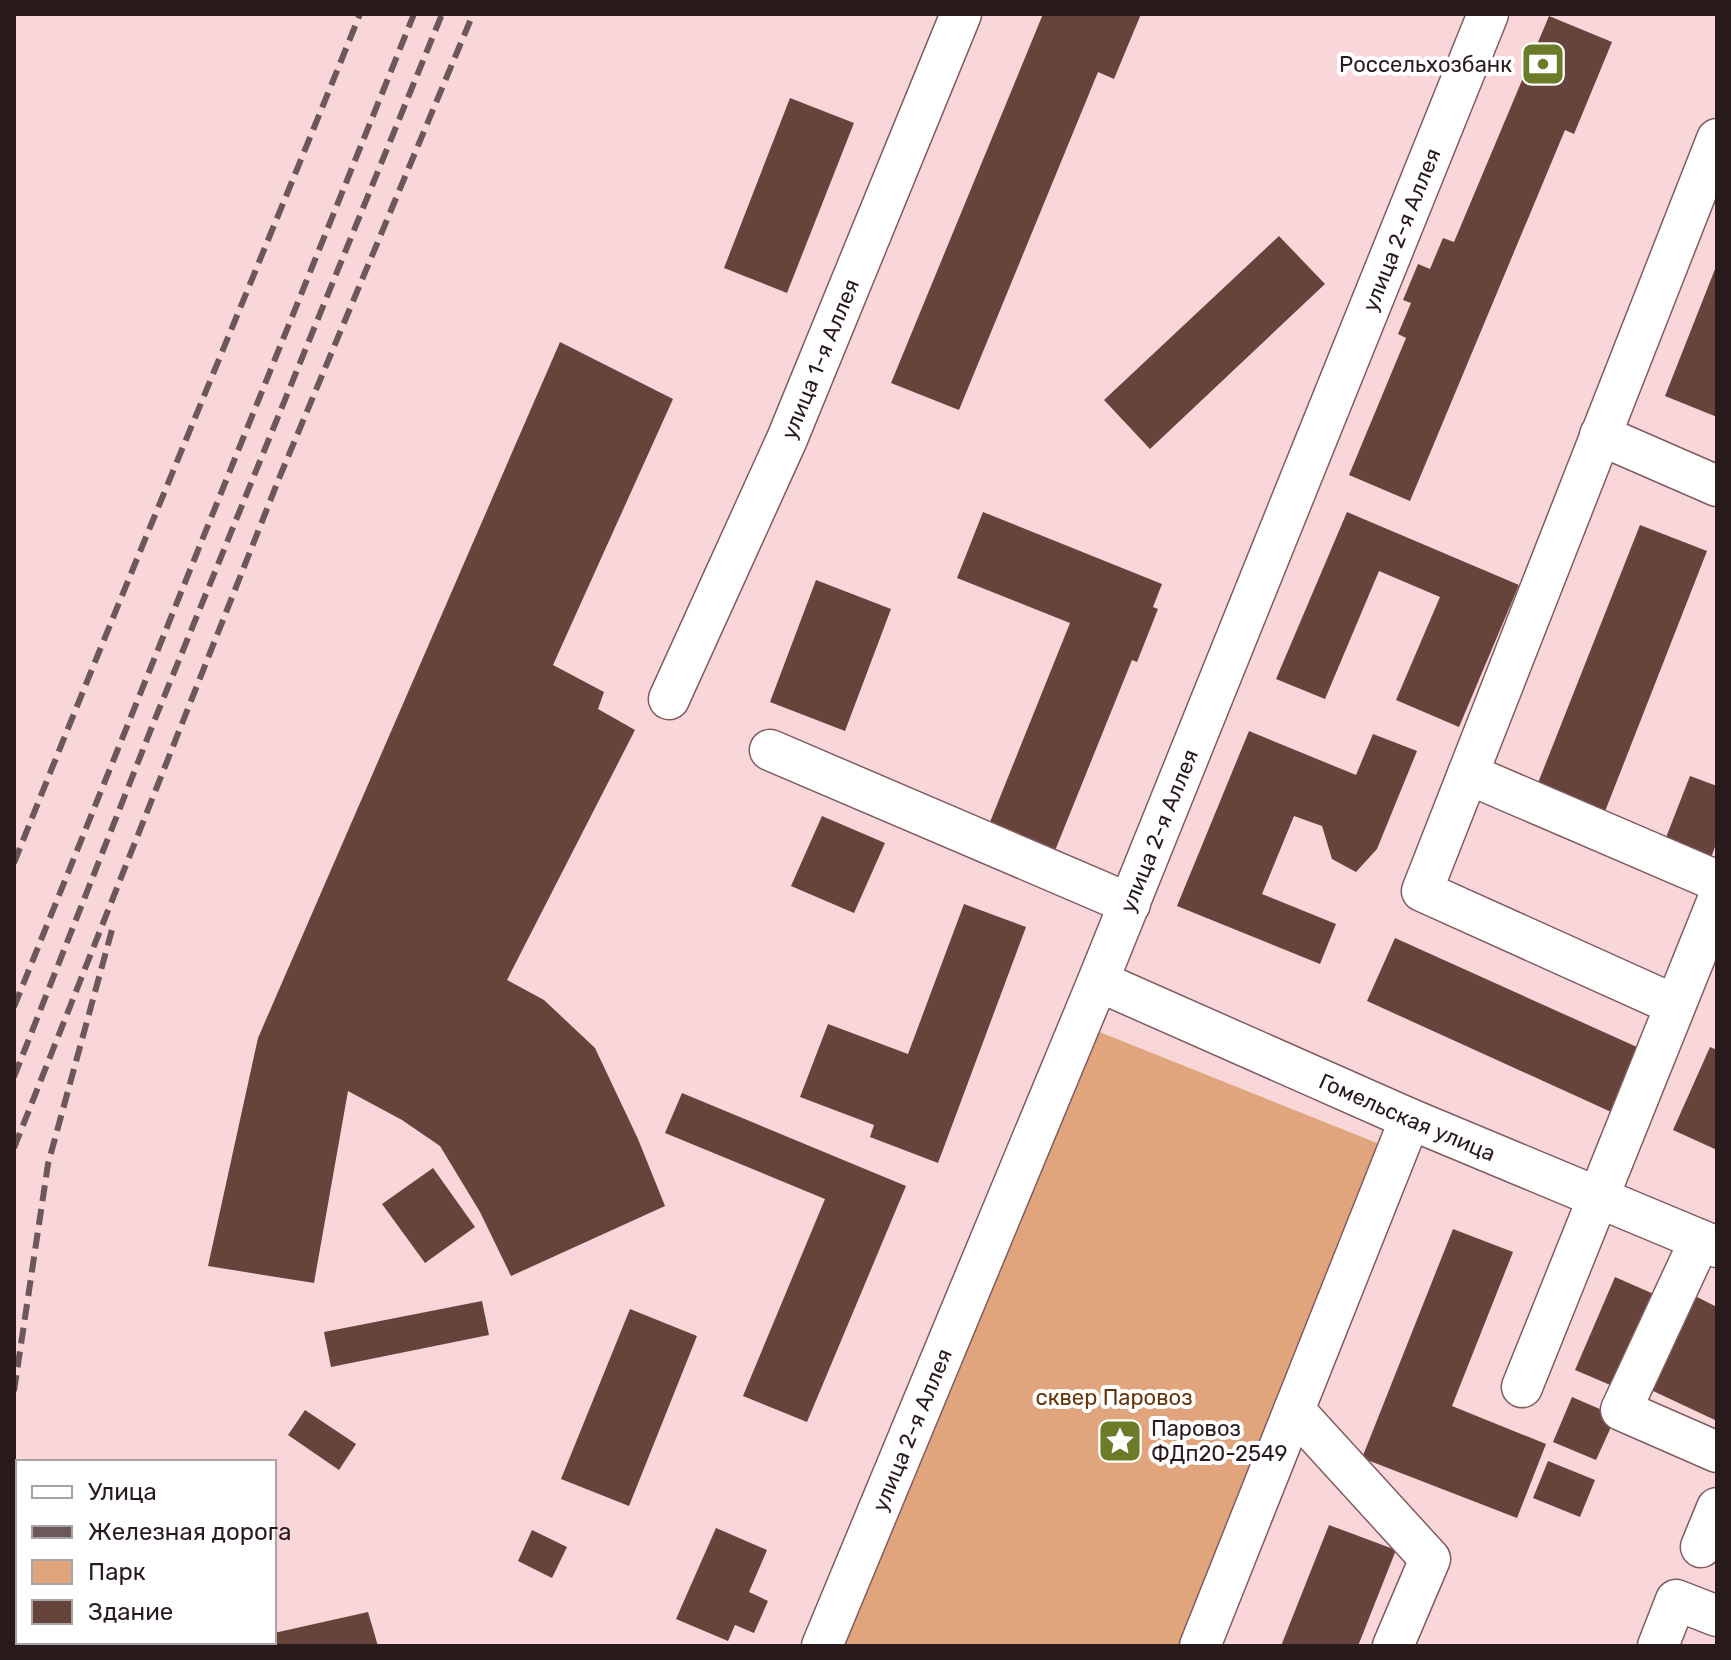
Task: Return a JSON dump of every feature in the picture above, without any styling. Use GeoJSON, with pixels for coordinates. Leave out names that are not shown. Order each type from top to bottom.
{"type":"FeatureCollection","features":[{"type":"Feature","properties":{"kind":"street","name":"улица 1-я Аллея"},"geometry":{"type":"LineString","coordinates":[[669,699],[787,439],[961,14]]}},
{"type":"Feature","properties":{"kind":"street","name":"улица 2-я Аллея"},"geometry":{"type":"LineString","coordinates":[[822,1646],[1130,904],[1488,14]]}},
{"type":"Feature","properties":{"kind":"street"},"geometry":{"type":"LineString","coordinates":[[1675,1005],[1422,891],[1717,139]]}},
{"type":"Feature","properties":{"kind":"street"},"geometry":{"type":"LineString","coordinates":[[1600,435],[1717,486]]}},
{"type":"Feature","properties":{"kind":"street"},"geometry":{"type":"LineString","coordinates":[[770,750],[1130,904]]}},
{"type":"Feature","properties":{"kind":"street"},"geometry":{"type":"LineString","coordinates":[[1468,774],[1717,881]]}},
{"type":"Feature","properties":{"kind":"street"},"geometry":{"type":"LineString","coordinates":[[1522,1387],[1717,902]]}},
{"type":"Feature","properties":{"kind":"street","name":"Гомельская улица"},"geometry":{"type":"LineString","coordinates":[[1098,981],[1410,1119],[1708,1243]]}},
{"type":"Feature","properties":{"kind":"street"},"geometry":{"type":"LineString","coordinates":[[1200,1646],[1410,1119]]}},
{"type":"Feature","properties":{"kind":"street"},"geometry":{"type":"LineString","coordinates":[[1708,1243],[1621,1410],[1717,1452]]}},
{"type":"Feature","properties":{"kind":"street"},"geometry":{"type":"LineString","coordinates":[[1294,1410],[1430,1559],[1393,1646]]}},
{"type":"Feature","properties":{"kind":"street"},"geometry":{"type":"LineString","coordinates":[[1701,1547],[1717,1508]]}},
{"type":"Feature","properties":{"kind":"street"},"geometry":{"type":"LineString","coordinates":[[1658,1646],[1676,1600],[1717,1616]]}},
{"type":"Feature","properties":{"kind":"green space","name":"сквер Паровоз"},"geometry":{"type":"Polygon","coordinates":[[[1092,1029],[1387,1147],[1185,1646],[842,1646],[1092,1029]]]}},
{"type":"Feature","properties":{"kind":"building"},"geometry":{"type":"Polygon","coordinates":[[[1043,14],[1141,14],[1114,79],[1098,72],[959,410],[891,383],[1043,14]]]}},
{"type":"Feature","properties":{"kind":"building"},"geometry":{"type":"Polygon","coordinates":[[[1549,16],[1612,42],[1574,134],[1565,130],[1410,501],[1349,475],[1406,338],[1398,334],[1411,303],[1403,300],[1418,264],[1430,269],[1443,238],[1454,242],[1549,16]]]}},
{"type":"Feature","properties":{"kind":"building"},"geometry":{"type":"Polygon","coordinates":[[[790,98],[854,123],[787,293],[724,268],[790,98]]]}},
{"type":"Feature","properties":{"kind":"building"},"geometry":{"type":"Polygon","coordinates":[[[1279,236],[1325,284],[1150,449],[1104,400],[1279,236]]]}},
{"type":"Feature","properties":{"kind":"building"},"geometry":{"type":"Polygon","coordinates":[[[1717,264],[1717,417],[1665,396],[1717,264]]]}},
{"type":"Feature","properties":{"kind":"building"},"geometry":{"type":"Polygon","coordinates":[[[560,342],[673,399],[553,665],[604,692],[598,709],[635,730],[507,980],[544,1000],[595,1048],[638,1139],[665,1206],[511,1276],[480,1212],[440,1146],[402,1120],[348,1091],[314,1283],[208,1266],[258,1038],[560,342]]]}},
{"type":"Feature","properties":{"kind":"building"},"geometry":{"type":"Polygon","coordinates":[[[983,512],[1162,584],[1153,607],[1158,609],[1137,662],[1132,660],[1050,863],[984,837],[1070,623],[957,578],[983,512]]]}},
{"type":"Feature","properties":{"kind":"building"},"geometry":{"type":"Polygon","coordinates":[[[1347,512],[1519,585],[1459,727],[1396,700],[1440,597],[1379,571],[1325,699],[1276,679],[1347,512]]]}},
{"type":"Feature","properties":{"kind":"building"},"geometry":{"type":"Polygon","coordinates":[[[1640,525],[1707,551],[1604,814],[1536,788],[1640,525]]]}},
{"type":"Feature","properties":{"kind":"building"},"geometry":{"type":"Polygon","coordinates":[[[816,580],[891,609],[845,731],[770,702],[816,580]]]}},
{"type":"Feature","properties":{"kind":"building"},"geometry":{"type":"Polygon","coordinates":[[[1249,731],[1356,775],[1373,734],[1417,751],[1377,849],[1356,872],[1332,859],[1322,826],[1294,816],[1262,894],[1336,924],[1320,964],[1177,906],[1249,731]]]}},
{"type":"Feature","properties":{"kind":"building"},"geometry":{"type":"Polygon","coordinates":[[[1690,776],[1717,786],[1717,841],[1711,858],[1665,840],[1690,776]]]}},
{"type":"Feature","properties":{"kind":"building"},"geometry":{"type":"Polygon","coordinates":[[[822,816],[885,843],[854,913],[791,886],[822,816]]]}},
{"type":"Feature","properties":{"kind":"building"},"geometry":{"type":"Polygon","coordinates":[[[964,904],[1026,927],[938,1163],[870,1137],[874,1125],[800,1097],[828,1024],[908,1054],[964,904]]]}},
{"type":"Feature","properties":{"kind":"building"},"geometry":{"type":"Polygon","coordinates":[[[1395,938],[1648,1052],[1620,1116],[1367,1001],[1395,938]]]}},
{"type":"Feature","properties":{"kind":"building"},"geometry":{"type":"Polygon","coordinates":[[[1710,1047],[1717,1050],[1717,1150],[1673,1130],[1710,1047]]]}},
{"type":"Feature","properties":{"kind":"building"},"geometry":{"type":"Polygon","coordinates":[[[682,1093],[906,1186],[807,1422],[743,1396],[825,1199],[665,1133],[682,1093]]]}},
{"type":"Feature","properties":{"kind":"building"},"geometry":{"type":"Polygon","coordinates":[[[433,1168],[475,1227],[425,1263],[382,1204],[433,1168]]]}},
{"type":"Feature","properties":{"kind":"building"},"geometry":{"type":"Polygon","coordinates":[[[1453,1229],[1513,1252],[1452,1406],[1546,1444],[1517,1518],[1362,1458],[1453,1229]]]}},
{"type":"Feature","properties":{"kind":"building"},"geometry":{"type":"Polygon","coordinates":[[[1615,1277],[1656,1295],[1615,1387],[1575,1370],[1615,1277]]]}},
{"type":"Feature","properties":{"kind":"building"},"geometry":{"type":"Polygon","coordinates":[[[1695,1296],[1717,1307],[1717,1421],[1651,1390],[1695,1296]]]}},
{"type":"Feature","properties":{"kind":"building"},"geometry":{"type":"Polygon","coordinates":[[[482,1301],[489,1335],[331,1367],[324,1332],[482,1301]]]}},
{"type":"Feature","properties":{"kind":"building"},"geometry":{"type":"Polygon","coordinates":[[[630,1309],[697,1336],[629,1506],[561,1479],[630,1309]]]}},
{"type":"Feature","properties":{"kind":"building"},"geometry":{"type":"Polygon","coordinates":[[[1572,1397],[1616,1416],[1596,1460],[1553,1442],[1572,1397]]]}},
{"type":"Feature","properties":{"kind":"building"},"geometry":{"type":"Polygon","coordinates":[[[305,1410],[356,1444],[339,1470],[288,1435],[305,1410]]]}},
{"type":"Feature","properties":{"kind":"building"},"geometry":{"type":"Polygon","coordinates":[[[1548,1461],[1595,1480],[1580,1517],[1533,1498],[1548,1461]]]}},
{"type":"Feature","properties":{"kind":"building"},"geometry":{"type":"Polygon","coordinates":[[[1329,1525],[1396,1550],[1358,1646],[1281,1646],[1329,1525]]]}},
{"type":"Feature","properties":{"kind":"building"},"geometry":{"type":"Polygon","coordinates":[[[716,1528],[767,1550],[749,1592],[768,1601],[754,1633],[735,1625],[728,1641],[676,1619],[716,1528]]]}},
{"type":"Feature","properties":{"kind":"building"},"geometry":{"type":"Polygon","coordinates":[[[532,1530],[567,1547],[552,1578],[518,1561],[532,1530]]]}},
{"type":"Feature","properties":{"kind":"building"},"geometry":{"type":"Polygon","coordinates":[[[368,1612],[378,1646],[274,1646],[276,1633],[368,1612]]]}},
{"type":"Feature","properties":{"kind":"railway"},"geometry":{"type":"LineString","coordinates":[[14,863],[360,14]]}},
{"type":"Feature","properties":{"kind":"railway"},"geometry":{"type":"LineString","coordinates":[[14,1007],[414,14]]}},
{"type":"Feature","properties":{"kind":"railway"},"geometry":{"type":"LineString","coordinates":[[14,1077],[155,719],[442,14]]}},
{"type":"Feature","properties":{"kind":"railway"},"geometry":{"type":"LineString","coordinates":[[14,1148],[280,476],[473,14]]}},
{"type":"Feature","properties":{"kind":"railway"},"geometry":{"type":"LineString","coordinates":[[14,1391],[48,1164],[113,926]]}},
{"type":"Feature","properties":{"kind":"place","name":"Россельхозбанк"},"geometry":{"type":"Point","coordinates":[1543,64]}},
{"type":"Feature","properties":{"kind":"place","name":"Паровоз ФДп20-2549"},"geometry":{"type":"Point","coordinates":[1120,1441]}}]}
